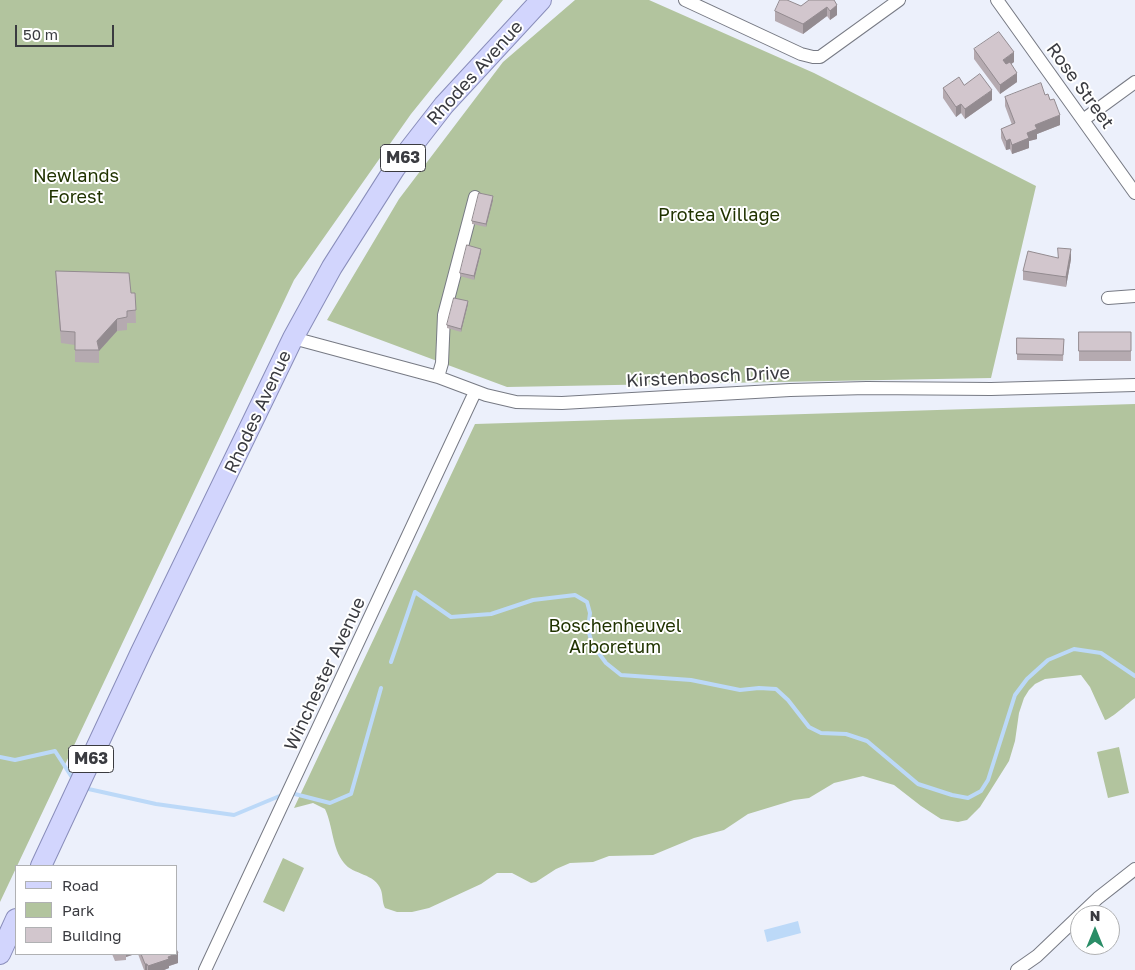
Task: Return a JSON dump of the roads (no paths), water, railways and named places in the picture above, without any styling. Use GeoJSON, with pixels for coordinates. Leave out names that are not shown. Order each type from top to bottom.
{"type":"FeatureCollection","features":[{"type":"Feature","properties":{"kind":"main road","name":"Rhodes Avenue"},"geometry":{"type":"LineString","coordinates":[[41,865],[141,652],[293,338],[332,267],[395,168],[444,105],[541,0]]}},
{"type":"Feature","properties":{"kind":"main road"},"geometry":{"type":"LineString","coordinates":[[0,954],[15,921]]}},
{"type":"Feature","properties":{"kind":"street"},"geometry":{"type":"LineString","coordinates":[[685,0],[801,54],[814,57],[820,57],[899,0]]}},
{"type":"Feature","properties":{"kind":"street","name":"Rose Street"},"geometry":{"type":"LineString","coordinates":[[996,0],[1135,193]]}},
{"type":"Feature","properties":{"kind":"street"},"geometry":{"type":"LineString","coordinates":[[1083,120],[1135,82]]}},
{"type":"Feature","properties":{"kind":"street"},"geometry":{"type":"LineString","coordinates":[[438,377],[442,363],[444,315],[475,197]]}},
{"type":"Feature","properties":{"kind":"street"},"geometry":{"type":"LineString","coordinates":[[1108,298],[1135,296]]}},
{"type":"Feature","properties":{"kind":"street","name":"Kirstenbosch Drive"},"geometry":{"type":"LineString","coordinates":[[293,338],[438,377],[475,392],[516,402],[562,403],[790,390],[867,388],[991,389],[1135,385]]}},
{"type":"Feature","properties":{"kind":"street","name":"Winchester Avenue"},"geometry":{"type":"LineString","coordinates":[[205,970],[475,392]]}},
{"type":"Feature","properties":{"kind":"street"},"geometry":{"type":"LineString","coordinates":[[1092,905],[1135,869]]}},
{"type":"Feature","properties":{"kind":"street"},"geometry":{"type":"LineString","coordinates":[[1017,970],[1037,956],[1070,925]]}},
{"type":"Feature","properties":{"kind":"water"},"geometry":{"type":"Polygon","coordinates":[[[798,921],[801,933],[767,942],[764,930],[798,921]]]}},
{"type":"Feature","properties":{"kind":"waterway"},"geometry":{"type":"LineString","coordinates":[[391,662],[415,592],[451,617],[491,614],[533,600],[575,595],[587,602],[590,613],[588,629],[592,644],[606,663],[621,675],[691,680],[740,690],[776,689],[788,700],[809,727],[821,733],[846,734],[867,741],[918,784],[968,798],[981,791],[988,780],[1015,695],[1027,679],[1048,660],[1074,649],[1101,653],[1135,676]]}},
{"type":"Feature","properties":{"kind":"waterway"},"geometry":{"type":"LineString","coordinates":[[291,793],[330,803],[351,794],[381,688]]}},
{"type":"Feature","properties":{"kind":"waterway"},"geometry":{"type":"LineString","coordinates":[[0,757],[15,760],[55,751],[73,779]]}},
{"type":"Feature","properties":{"kind":"waterway"},"geometry":{"type":"LineString","coordinates":[[84,788],[156,804],[234,815],[282,795]]}},
{"type":"Feature","properties":{"kind":"park label","name":"Newlands Forest"},"geometry":{"type":"Point","coordinates":[76,186]}},
{"type":"Feature","properties":{"kind":"park label","name":"Protea Village"},"geometry":{"type":"Point","coordinates":[719,215]}},
{"type":"Feature","properties":{"kind":"park label","name":"Boschenheuvel Arboretum"},"geometry":{"type":"Point","coordinates":[615,636]}}]}
